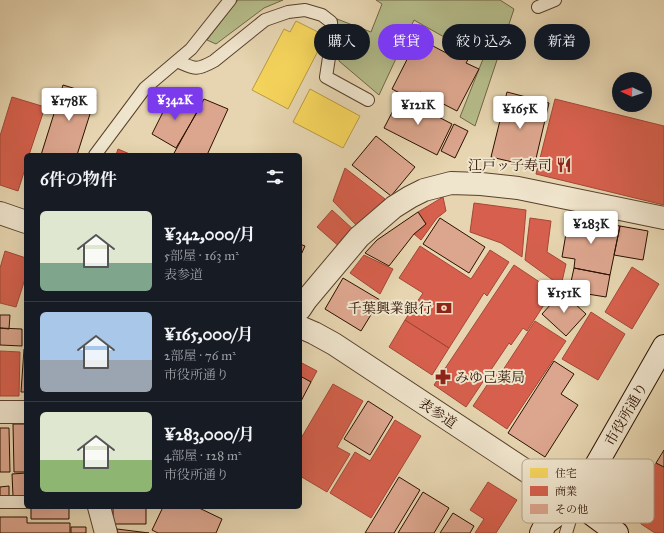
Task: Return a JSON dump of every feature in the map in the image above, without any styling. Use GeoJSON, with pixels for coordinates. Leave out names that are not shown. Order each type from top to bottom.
{"type":"FeatureCollection","features":[{"type":"Feature","properties":{"kind":"street"},"geometry":{"type":"LineString","coordinates":[[302,306],[360,237],[394,208],[410,197],[424,190],[451,183],[481,184],[518,188],[664,218]]}},
{"type":"Feature","properties":{"kind":"street"},"geometry":{"type":"LineString","coordinates":[[0,213],[24,221]]}},
{"type":"Feature","properties":{"kind":"street","name":"表参道"},"geometry":{"type":"LineString","coordinates":[[302,328],[334,344],[522,469]]}},
{"type":"Feature","properties":{"kind":"street","name":"市役所通り"},"geometry":{"type":"LineString","coordinates":[[600,459],[664,346]]}},
{"type":"Feature","properties":{"kind":"street"},"geometry":{"type":"LineString","coordinates":[[0,412],[24,412]]}},
{"type":"Feature","properties":{"kind":"street"},"geometry":{"type":"LineString","coordinates":[[100,509],[106,533]]}},
{"type":"Feature","properties":{"kind":"street"},"geometry":{"type":"LineString","coordinates":[[541,533],[547,523]]}},
{"type":"Feature","properties":{"kind":"street","name":"表参道"},"geometry":{"type":"LineString","coordinates":[[603,523],[617,533]]}},
{"type":"Feature","properties":{"kind":"lane"},"geometry":{"type":"LineString","coordinates":[[96,153],[145,88],[191,49],[230,0]]}},
{"type":"Feature","properties":{"kind":"lane"},"geometry":{"type":"LineString","coordinates":[[538,7],[555,0]]}},
{"type":"Feature","properties":{"kind":"lane"},"geometry":{"type":"LineString","coordinates":[[177,61],[194,68],[205,66],[214,61],[265,20],[288,12],[305,10],[322,15],[331,22],[332,38],[326,77],[368,100]]}},
{"type":"Feature","properties":{"kind":"lane"},"geometry":{"type":"LineString","coordinates":[[0,502],[24,502]]}},
{"type":"Feature","properties":{"kind":"lane"},"geometry":{"type":"LineString","coordinates":[[566,533],[569,523]]}},
{"type":"Feature","properties":{"kind":"green space"},"geometry":{"type":"Polygon","coordinates":[[[238,0],[283,0],[264,8],[216,44],[207,40],[238,0]]]}},
{"type":"Feature","properties":{"kind":"green space"},"geometry":{"type":"Polygon","coordinates":[[[376,0],[500,0],[514,9],[509,24],[442,24],[442,36],[434,31],[434,24],[421,24],[414,20],[412,24],[378,24],[378,60],[395,60],[379,95],[339,60],[370,60],[370,32],[382,4],[376,0]]]}},
{"type":"Feature","properties":{"kind":"green space"},"geometry":{"type":"Polygon","coordinates":[[[337,19],[350,24],[337,24],[337,19]]]}},
{"type":"Feature","properties":{"kind":"green space"},"geometry":{"type":"Polygon","coordinates":[[[483,60],[497,60],[475,126],[460,117],[483,60]]]}},
{"type":"Feature","properties":{"kind":"building: 住宅"},"geometry":{"type":"Polygon","coordinates":[[[296,21],[314,30],[314,59],[288,109],[252,90],[284,29],[290,32],[296,21]]]}},
{"type":"Feature","properties":{"kind":"building: 住宅"},"geometry":{"type":"Polygon","coordinates":[[[310,89],[360,116],[343,148],[293,122],[310,89]]]}},
{"type":"Feature","properties":{"kind":"building: 商業"},"geometry":{"type":"Polygon","coordinates":[[[12,97],[45,107],[30,153],[24,153],[24,172],[18,191],[0,185],[0,136],[12,97]]]}},
{"type":"Feature","properties":{"kind":"building: 商業"},"geometry":{"type":"Polygon","coordinates":[[[555,99],[664,126],[664,205],[536,174],[555,99]]]}},
{"type":"Feature","properties":{"kind":"building: 商業"},"geometry":{"type":"Polygon","coordinates":[[[118,149],[127,153],[117,153],[118,149]]]}},
{"type":"Feature","properties":{"kind":"building: 商業"},"geometry":{"type":"Polygon","coordinates":[[[345,168],[385,199],[358,227],[333,201],[345,168]]]}},
{"type":"Feature","properties":{"kind":"building: 商業"},"geometry":{"type":"Polygon","coordinates":[[[443,197],[446,211],[437,218],[421,240],[414,234],[426,224],[418,212],[443,197]]]}},
{"type":"Feature","properties":{"kind":"building: 商業"},"geometry":{"type":"Polygon","coordinates":[[[474,203],[526,210],[522,257],[501,243],[470,232],[474,203]]]}},
{"type":"Feature","properties":{"kind":"building: 商業"},"geometry":{"type":"Polygon","coordinates":[[[332,210],[355,231],[341,248],[317,227],[332,210]]]}},
{"type":"Feature","properties":{"kind":"building: 商業"},"geometry":{"type":"Polygon","coordinates":[[[530,218],[551,221],[547,252],[566,264],[561,286],[525,260],[530,218]]]}},
{"type":"Feature","properties":{"kind":"building: 商業","name":"千葉興業銀行"},"geometry":{"type":"Polygon","coordinates":[[[420,246],[471,279],[490,250],[509,262],[487,296],[484,293],[449,348],[405,320],[423,293],[399,278],[420,246]]]}},
{"type":"Feature","properties":{"kind":"building: 商業"},"geometry":{"type":"Polygon","coordinates":[[[5,251],[24,257],[24,282],[16,307],[0,303],[0,268],[5,251]]]}},
{"type":"Feature","properties":{"kind":"building: 商業"},"geometry":{"type":"Polygon","coordinates":[[[364,255],[393,269],[380,294],[350,273],[364,255]]]}},
{"type":"Feature","properties":{"kind":"building: 商業"},"geometry":{"type":"Polygon","coordinates":[[[514,265],[553,291],[527,331],[523,328],[511,345],[509,343],[466,407],[434,385],[514,265]]]}},
{"type":"Feature","properties":{"kind":"building: 商業"},"geometry":{"type":"Polygon","coordinates":[[[632,267],[659,284],[632,329],[605,312],[632,267]]]}},
{"type":"Feature","properties":{"kind":"building: 商業"},"geometry":{"type":"Polygon","coordinates":[[[591,312],[625,334],[598,380],[562,359],[591,312]]]}},
{"type":"Feature","properties":{"kind":"building: 商業"},"geometry":{"type":"Polygon","coordinates":[[[405,320],[449,348],[432,375],[389,347],[405,320]]]}},
{"type":"Feature","properties":{"kind":"building: 商業"},"geometry":{"type":"Polygon","coordinates":[[[535,321],[566,341],[507,429],[473,406],[497,370],[501,373],[535,321]]]}},
{"type":"Feature","properties":{"kind":"building: 商業"},"geometry":{"type":"Polygon","coordinates":[[[0,351],[20,352],[19,396],[0,396],[0,351]]]}},
{"type":"Feature","properties":{"kind":"building: 商業"},"geometry":{"type":"Polygon","coordinates":[[[302,363],[317,371],[311,382],[302,377],[302,363]]]}},
{"type":"Feature","properties":{"kind":"building: 商業"},"geometry":{"type":"Polygon","coordinates":[[[333,384],[363,401],[337,447],[350,454],[327,492],[302,477],[302,437],[333,384]]]}},
{"type":"Feature","properties":{"kind":"building: 商業"},"geometry":{"type":"Polygon","coordinates":[[[395,420],[421,436],[371,518],[330,493],[355,452],[370,461],[395,420]]]}},
{"type":"Feature","properties":{"kind":"building: 商業"},"geometry":{"type":"Polygon","coordinates":[[[656,463],[664,467],[664,533],[655,533],[641,524],[654,523],[654,466],[656,463]]]}},
{"type":"Feature","properties":{"kind":"building: 商業"},"geometry":{"type":"Polygon","coordinates":[[[488,482],[517,500],[496,533],[475,533],[484,519],[470,510],[488,482]]]}},
{"type":"Feature","properties":{"kind":"building: その他"},"geometry":{"type":"Polygon","coordinates":[[[434,46],[442,51],[442,60],[468,60],[466,63],[479,69],[457,111],[420,92],[415,101],[392,89],[407,60],[434,60],[434,46]]]}},
{"type":"Feature","properties":{"kind":"building: その他"},"geometry":{"type":"Polygon","coordinates":[[[63,85],[96,95],[78,153],[42,153],[63,85]]]}},
{"type":"Feature","properties":{"kind":"building: その他"},"geometry":{"type":"Polygon","coordinates":[[[507,92],[549,103],[534,167],[491,157],[507,92]]]}},
{"type":"Feature","properties":{"kind":"building: その他"},"geometry":{"type":"Polygon","coordinates":[[[172,94],[199,109],[176,148],[152,134],[172,94]]]}},
{"type":"Feature","properties":{"kind":"building: その他"},"geometry":{"type":"Polygon","coordinates":[[[400,97],[452,124],[437,155],[384,128],[400,97]]]}},
{"type":"Feature","properties":{"kind":"building: その他"},"geometry":{"type":"Polygon","coordinates":[[[204,99],[228,109],[208,153],[174,153],[204,99]]]}},
{"type":"Feature","properties":{"kind":"building: その他"},"geometry":{"type":"Polygon","coordinates":[[[454,124],[468,131],[455,158],[441,151],[454,124]]]}},
{"type":"Feature","properties":{"kind":"building: その他"},"geometry":{"type":"Polygon","coordinates":[[[376,136],[415,167],[391,196],[352,165],[376,136]]]}},
{"type":"Feature","properties":{"kind":"building: その他"},"geometry":{"type":"Polygon","coordinates":[[[418,212],[426,224],[414,234],[389,266],[365,253],[377,240],[418,212]]]}},
{"type":"Feature","properties":{"kind":"building: その他"},"geometry":{"type":"Polygon","coordinates":[[[569,216],[620,226],[610,275],[574,268],[575,259],[562,257],[569,216]]]}},
{"type":"Feature","properties":{"kind":"building: その他"},"geometry":{"type":"Polygon","coordinates":[[[440,218],[485,247],[469,273],[423,244],[440,218]]]}},
{"type":"Feature","properties":{"kind":"building: その他"},"geometry":{"type":"Polygon","coordinates":[[[620,226],[648,231],[643,260],[614,255],[620,226]]]}},
{"type":"Feature","properties":{"kind":"building: その他"},"geometry":{"type":"Polygon","coordinates":[[[302,245],[305,246],[302,253],[302,245]]]}},
{"type":"Feature","properties":{"kind":"building: その他"},"geometry":{"type":"Polygon","coordinates":[[[574,268],[610,275],[606,297],[569,291],[574,268]]]}},
{"type":"Feature","properties":{"kind":"building: その他"},"geometry":{"type":"Polygon","coordinates":[[[343,278],[380,300],[361,331],[325,309],[343,278]]]}},
{"type":"Feature","properties":{"kind":"building: その他"},"geometry":{"type":"Polygon","coordinates":[[[562,292],[586,314],[566,336],[542,314],[562,292]]]}},
{"type":"Feature","properties":{"kind":"building: その他"},"geometry":{"type":"Polygon","coordinates":[[[0,315],[10,315],[9,329],[0,328],[0,315]]]}},
{"type":"Feature","properties":{"kind":"building: その他"},"geometry":{"type":"Polygon","coordinates":[[[0,328],[22,329],[22,346],[0,345],[0,328]]]}},
{"type":"Feature","properties":{"kind":"building: その他"},"geometry":{"type":"Polygon","coordinates":[[[24,349],[24,392],[21,392],[24,349]]]}},
{"type":"Feature","properties":{"kind":"building: その他"},"geometry":{"type":"Polygon","coordinates":[[[554,361],[574,374],[561,394],[578,405],[545,457],[508,433],[554,361]]]}},
{"type":"Feature","properties":{"kind":"building: その他"},"geometry":{"type":"Polygon","coordinates":[[[302,377],[311,382],[302,399],[302,377]]]}},
{"type":"Feature","properties":{"kind":"building: その他"},"geometry":{"type":"Polygon","coordinates":[[[368,401],[393,417],[370,455],[344,439],[368,401]]]}},
{"type":"Feature","properties":{"kind":"building: その他"},"geometry":{"type":"Polygon","coordinates":[[[13,424],[24,424],[24,472],[14,472],[13,424]]]}},
{"type":"Feature","properties":{"kind":"building: その他"},"geometry":{"type":"Polygon","coordinates":[[[0,428],[9,428],[10,472],[0,472],[0,428]]]}},
{"type":"Feature","properties":{"kind":"building: その他"},"geometry":{"type":"Polygon","coordinates":[[[664,450],[664,467],[656,463],[664,450]]]}},
{"type":"Feature","properties":{"kind":"building: その他"},"geometry":{"type":"Polygon","coordinates":[[[24,473],[24,496],[13,496],[12,474],[24,473]]]}},
{"type":"Feature","properties":{"kind":"building: その他"},"geometry":{"type":"Polygon","coordinates":[[[399,477],[420,490],[394,533],[365,533],[399,477]]]}},
{"type":"Feature","properties":{"kind":"building: その他"},"geometry":{"type":"Polygon","coordinates":[[[9,486],[9,496],[0,496],[0,487],[9,486]]]}},
{"type":"Feature","properties":{"kind":"building: その他"},"geometry":{"type":"Polygon","coordinates":[[[423,492],[449,508],[434,533],[398,533],[423,492]]]}},
{"type":"Feature","properties":{"kind":"building: その他"},"geometry":{"type":"Polygon","coordinates":[[[31,509],[69,509],[69,519],[31,519],[31,509]]]}},
{"type":"Feature","properties":{"kind":"building: その他"},"geometry":{"type":"Polygon","coordinates":[[[113,509],[146,509],[146,524],[113,524],[113,509]]]}},
{"type":"Feature","properties":{"kind":"building: その他"},"geometry":{"type":"Polygon","coordinates":[[[162,509],[201,509],[222,519],[216,533],[158,533],[152,530],[162,509]]]}},
{"type":"Feature","properties":{"kind":"building: その他"},"geometry":{"type":"Polygon","coordinates":[[[453,513],[474,526],[470,533],[440,533],[453,513]]]}},
{"type":"Feature","properties":{"kind":"building: その他"},"geometry":{"type":"Polygon","coordinates":[[[0,517],[27,517],[27,523],[70,523],[70,533],[0,533],[0,517]]]}},
{"type":"Feature","properties":{"kind":"building: その他"},"geometry":{"type":"Polygon","coordinates":[[[71,527],[86,527],[86,533],[71,533],[71,527]]]}},
{"type":"Feature","properties":{"kind":"building: その他"},"geometry":{"type":"Polygon","coordinates":[[[117,529],[149,533],[118,533],[117,529]]]}},
{"type":"Feature","properties":{"kind":"place","name":"江戸ッ子寿司"},"geometry":{"type":"Point","coordinates":[564,165]}},
{"type":"Feature","properties":{"kind":"place","name":"千葉興業銀行"},"geometry":{"type":"Point","coordinates":[444,308]}},
{"type":"Feature","properties":{"kind":"place","name":"みゆ己薬局"},"geometry":{"type":"Point","coordinates":[443,377]}}]}
